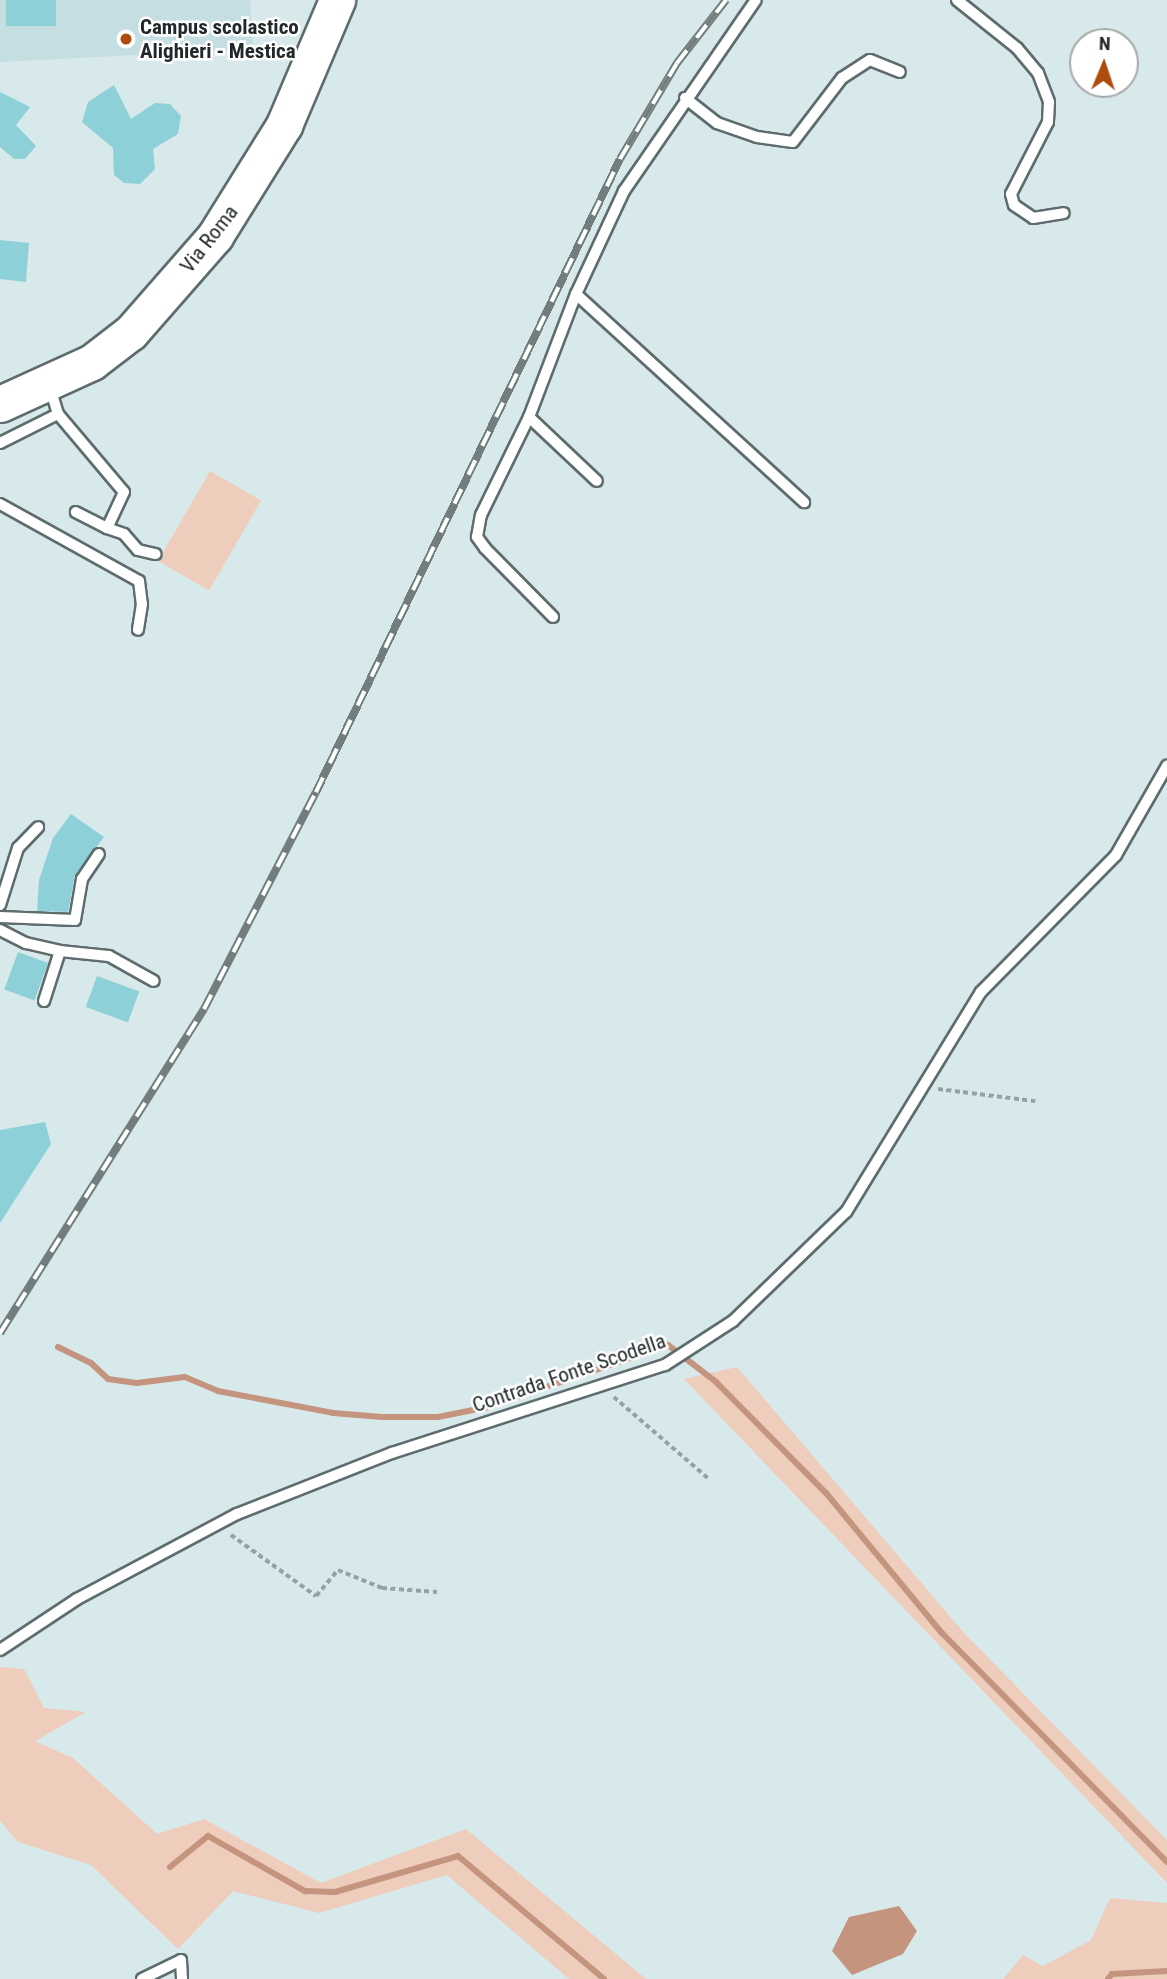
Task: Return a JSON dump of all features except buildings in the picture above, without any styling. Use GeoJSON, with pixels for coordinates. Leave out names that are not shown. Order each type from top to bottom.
{"type":"FeatureCollection","features":[{"type":"Feature","properties":{"kind":"main road","name":"Via Roma"},"geometry":{"type":"LineString","coordinates":[[0,404],[54,400],[92,362],[131,332],[215,236],[284,125],[309,75],[337,0]]}},
{"type":"Feature","properties":{"kind":"main road"},"geometry":{"type":"LineString","coordinates":[[309,75],[362,0]]}},
{"type":"Feature","properties":{"kind":"lane"},"geometry":{"type":"LineString","coordinates":[[553,617],[477,537],[481,515],[529,417],[576,294],[624,191],[685,98],[755,0]]}},
{"type":"Feature","properties":{"kind":"lane"},"geometry":{"type":"LineString","coordinates":[[957,0],[1017,48],[1038,73],[1049,102],[1048,122],[1011,194],[1014,205],[1033,218],[1064,213]]}},
{"type":"Feature","properties":{"kind":"lane"},"geometry":{"type":"LineString","coordinates":[[685,98],[717,123],[757,137],[793,142],[842,78],[870,60],[900,72]]}},
{"type":"Feature","properties":{"kind":"lane"},"geometry":{"type":"LineString","coordinates":[[576,294],[804,502]]}},
{"type":"Feature","properties":{"kind":"lane"},"geometry":{"type":"LineString","coordinates":[[0,443],[54,400],[124,492],[107,528]]}},
{"type":"Feature","properties":{"kind":"lane"},"geometry":{"type":"LineString","coordinates":[[529,417],[597,481]]}},
{"type":"Feature","properties":{"kind":"lane"},"geometry":{"type":"LineString","coordinates":[[0,504],[139,581],[142,604],[138,630]]}},
{"type":"Feature","properties":{"kind":"lane"},"geometry":{"type":"LineString","coordinates":[[76,512],[124,534],[138,550],[156,554]]}},
{"type":"Feature","properties":{"kind":"lane","name":"Contrada Fonte Scodella"},"geometry":{"type":"LineString","coordinates":[[0,1650],[77,1599],[218,1525],[392,1453],[665,1365],[733,1321],[846,1212],[981,992],[1116,855],[1167,766]]}},
{"type":"Feature","properties":{"kind":"lane"},"geometry":{"type":"LineString","coordinates":[[0,905],[18,848],[38,828]]}},
{"type":"Feature","properties":{"kind":"lane"},"geometry":{"type":"LineString","coordinates":[[0,917],[75,920],[82,879],[99,854]]}},
{"type":"Feature","properties":{"kind":"lane"},"geometry":{"type":"LineString","coordinates":[[0,930],[26,943],[60,951],[108,956],[154,981]]}},
{"type":"Feature","properties":{"kind":"lane"},"geometry":{"type":"LineString","coordinates":[[44,1001],[60,951]]}},
{"type":"Feature","properties":{"kind":"lane"},"geometry":{"type":"LineString","coordinates":[[142,1979],[181,1960],[182,1979]]}},
{"type":"Feature","properties":{"kind":"path"},"geometry":{"type":"LineString","coordinates":[[922,1086],[983,1098],[1035,1101]]}},
{"type":"Feature","properties":{"kind":"path"},"geometry":{"type":"LineString","coordinates":[[601,1387],[708,1478]]}},
{"type":"Feature","properties":{"kind":"path"},"geometry":{"type":"LineString","coordinates":[[218,1525],[316,1596],[338,1570],[382,1588],[437,1592]]}},
{"type":"Feature","properties":{"kind":"shaded area","name":"Campus scolastico Alighieri - Mestica"},"geometry":{"type":"Polygon","coordinates":[[[0,0],[250,0],[253,49],[0,62],[0,0]]]}},
{"type":"Feature","properties":{"kind":"shaded area"},"geometry":{"type":"Polygon","coordinates":[[[210,471],[261,500],[209,591],[158,561],[210,471]]]}},
{"type":"Feature","properties":{"kind":"shaded area"},"geometry":{"type":"Polygon","coordinates":[[[737,1367],[965,1634],[1167,1840],[1167,1883],[684,1379],[737,1367]]]}},
{"type":"Feature","properties":{"kind":"shaded area"},"geometry":{"type":"Polygon","coordinates":[[[0,1667],[24,1669],[44,1708],[86,1712],[35,1741],[73,1758],[157,1834],[204,1819],[321,1883],[466,1829],[646,1979],[569,1979],[447,1875],[319,1913],[233,1891],[178,1949],[91,1865],[18,1842],[0,1821],[0,1667]]]}},
{"type":"Feature","properties":{"kind":"shaded area"},"geometry":{"type":"Polygon","coordinates":[[[1110,1898],[1167,1903],[1167,1979],[1003,1979],[1023,1955],[1043,1966],[1091,1940],[1110,1898]]]}},
{"type":"Feature","properties":{"kind":"shaded area"},"geometry":{"type":"Polygon","coordinates":[[[899,1906],[917,1931],[903,1954],[852,1975],[832,1951],[849,1917],[899,1906]]]}},
{"type":"Feature","properties":{"kind":"waterway"},"geometry":{"type":"LineString","coordinates":[[58,1347],[91,1363],[108,1379],[137,1383],[185,1377],[218,1391],[333,1413],[382,1417],[438,1417],[488,1407],[668,1345],[716,1382],[826,1493],[942,1633],[1167,1862]]}},
{"type":"Feature","properties":{"kind":"waterway"},"geometry":{"type":"LineString","coordinates":[[170,1867],[208,1836],[305,1891],[335,1892],[458,1856],[604,1979]]}},
{"type":"Feature","properties":{"kind":"waterway"},"geometry":{"type":"LineString","coordinates":[[1108,1979],[1112,1974],[1167,1971]]}},
{"type":"Feature","properties":{"kind":"railway"},"geometry":{"type":"LineString","coordinates":[[0,1333],[204,1009],[316,792],[620,159],[677,63],[726,0]]}},
{"type":"Feature","properties":{"kind":"place","name":"Campus scolastico Alighieri - Mestica"},"geometry":{"type":"Point","coordinates":[126,39]}}]}
